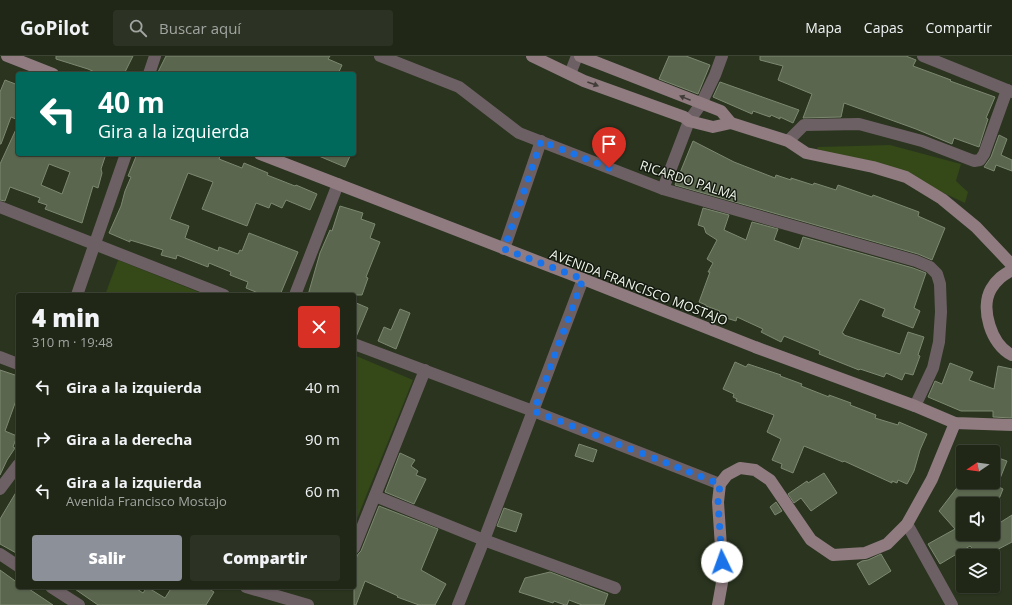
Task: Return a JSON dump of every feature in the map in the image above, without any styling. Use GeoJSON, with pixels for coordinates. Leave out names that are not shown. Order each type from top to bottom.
{"type":"FeatureCollection","features":[{"type":"Feature","properties":{"kind":"street"},"geometry":{"type":"LineString","coordinates":[[7,56],[48,72]]}},
{"type":"Feature","properties":{"kind":"street"},"geometry":{"type":"LineString","coordinates":[[150,72],[155,56]]}},
{"type":"Feature","properties":{"kind":"street","name":"RICARDO PALMA"},"geometry":{"type":"LineString","coordinates":[[380,56],[459,87],[519,133],[663,189],[916,261],[930,267],[937,274],[940,284],[941,312],[939,342],[933,368],[915,406]]}},
{"type":"Feature","properties":{"kind":"street"},"geometry":{"type":"LineString","coordinates":[[532,56],[584,81],[684,117],[689,121],[713,127],[731,123],[788,141],[806,153],[874,167],[906,177],[942,198],[976,227],[1012,265]]}},
{"type":"Feature","properties":{"kind":"street"},"geometry":{"type":"LineString","coordinates":[[570,74],[577,56]]}},
{"type":"Feature","properties":{"kind":"street"},"geometry":{"type":"LineString","coordinates":[[580,56],[721,111],[731,123]]}},
{"type":"Feature","properties":{"kind":"street"},"geometry":{"type":"LineString","coordinates":[[663,189],[689,121],[701,104],[715,75],[722,56]]}},
{"type":"Feature","properties":{"kind":"street"},"geometry":{"type":"LineString","coordinates":[[788,141],[804,125],[859,124],[922,141],[974,160],[980,160],[984,154],[1010,91],[922,56]]}},
{"type":"Feature","properties":{"kind":"street"},"geometry":{"type":"LineString","coordinates":[[504,249],[541,141]]}},
{"type":"Feature","properties":{"kind":"street"},"geometry":{"type":"LineString","coordinates":[[79,293],[125,156]]}},
{"type":"Feature","properties":{"kind":"street","name":"AVENIDA FRANCISCO MOSTAJO"},"geometry":{"type":"LineString","coordinates":[[265,156],[755,347],[955,422],[1012,425]]}},
{"type":"Feature","properties":{"kind":"street"},"geometry":{"type":"LineString","coordinates":[[296,293],[338,184]]}},
{"type":"Feature","properties":{"kind":"street"},"geometry":{"type":"LineString","coordinates":[[0,207],[219,293]]}},
{"type":"Feature","properties":{"kind":"street"},"geometry":{"type":"LineString","coordinates":[[1012,270],[998,278],[991,290],[987,305],[988,321],[993,335],[1000,345],[1012,355]]}},
{"type":"Feature","properties":{"kind":"street"},"geometry":{"type":"LineString","coordinates":[[458,605],[534,411],[583,279]]}},
{"type":"Feature","properties":{"kind":"street"},"geometry":{"type":"LineString","coordinates":[[356,345],[534,411],[720,484]]}},
{"type":"Feature","properties":{"kind":"street"},"geometry":{"type":"LineString","coordinates":[[0,357],[16,363]]}},
{"type":"Feature","properties":{"kind":"street"},"geometry":{"type":"LineString","coordinates":[[356,543],[425,370]]}},
{"type":"Feature","properties":{"kind":"street"},"geometry":{"type":"LineString","coordinates":[[718,605],[723,577],[718,502],[720,484],[727,475],[740,468],[754,470],[770,480],[811,540],[833,555],[864,553],[887,544],[907,524],[932,478],[955,422]]}},
{"type":"Feature","properties":{"kind":"street"},"geometry":{"type":"LineString","coordinates":[[0,489],[16,468]]}},
{"type":"Feature","properties":{"kind":"street"},"geometry":{"type":"LineString","coordinates":[[375,496],[484,540],[616,588]]}},
{"type":"Feature","properties":{"kind":"street"},"geometry":{"type":"LineString","coordinates":[[907,524],[952,605]]}},
{"type":"Feature","properties":{"kind":"street"},"geometry":{"type":"LineString","coordinates":[[0,554],[16,565]]}},
{"type":"Feature","properties":{"kind":"street"},"geometry":{"type":"LineString","coordinates":[[54,589],[79,605]]}},
{"type":"Feature","properties":{"kind":"street"},"geometry":{"type":"LineString","coordinates":[[253,589],[308,605]]}},
{"type":"Feature","properties":{"kind":"green space"},"geometry":{"type":"Polygon","coordinates":[[[890,145],[961,164],[956,181],[968,192],[965,203],[909,177],[817,149],[818,147],[890,145]]]}},
{"type":"Feature","properties":{"kind":"green space"},"geometry":{"type":"Polygon","coordinates":[[[118,260],[201,293],[106,293],[118,260]]]}},
{"type":"Feature","properties":{"kind":"green space"},"geometry":{"type":"Polygon","coordinates":[[[356,356],[413,380],[356,521],[356,356]]]}},
{"type":"Feature","properties":{"kind":"building"},"geometry":{"type":"Polygon","coordinates":[[[56,56],[133,56],[125,72],[95,72],[56,59],[56,56]]]}},
{"type":"Feature","properties":{"kind":"building"},"geometry":{"type":"Polygon","coordinates":[[[166,56],[330,56],[328,59],[342,65],[339,72],[158,72],[166,56]]]}},
{"type":"Feature","properties":{"kind":"building"},"geometry":{"type":"Polygon","coordinates":[[[669,56],[686,56],[710,65],[698,94],[659,79],[669,56]]]}},
{"type":"Feature","properties":{"kind":"building"},"geometry":{"type":"Polygon","coordinates":[[[760,56],[906,56],[916,60],[913,66],[995,97],[986,118],[988,119],[979,147],[954,138],[952,144],[916,129],[844,103],[841,117],[803,118],[812,94],[778,80],[783,66],[760,60],[760,56]]]}},
{"type":"Feature","properties":{"kind":"building"},"geometry":{"type":"Polygon","coordinates":[[[5,80],[16,84],[16,119],[11,117],[1,144],[0,144],[0,92],[5,80]]]}},
{"type":"Feature","properties":{"kind":"building"},"geometry":{"type":"Polygon","coordinates":[[[720,82],[799,110],[793,123],[780,117],[780,119],[771,115],[770,117],[753,111],[752,114],[713,97],[720,82]]]}},
{"type":"Feature","properties":{"kind":"building"},"geometry":{"type":"Polygon","coordinates":[[[16,129],[16,156],[105,156],[101,169],[102,173],[98,188],[93,186],[82,223],[45,209],[47,205],[38,202],[40,198],[10,187],[5,201],[0,200],[0,164],[16,129]],[[49,164],[41,185],[62,194],[70,172],[49,164]]]}},
{"type":"Feature","properties":{"kind":"building"},"geometry":{"type":"Polygon","coordinates":[[[999,135],[1007,139],[1001,155],[1012,160],[1012,171],[996,165],[994,171],[984,167],[991,157],[999,135]]]}},
{"type":"Feature","properties":{"kind":"building"},"geometry":{"type":"Polygon","coordinates":[[[693,141],[734,162],[775,178],[776,175],[813,185],[814,183],[836,190],[838,185],[872,197],[873,195],[919,212],[918,216],[945,228],[932,260],[918,254],[675,185],[693,141]]]}},
{"type":"Feature","properties":{"kind":"building"},"geometry":{"type":"Polygon","coordinates":[[[136,156],[220,156],[219,159],[242,168],[244,163],[268,173],[267,175],[317,194],[310,210],[286,200],[282,208],[271,203],[269,208],[256,203],[247,226],[202,209],[213,182],[188,173],[170,219],[189,226],[185,238],[218,251],[219,247],[238,254],[240,250],[242,251],[249,233],[298,252],[281,293],[258,293],[246,288],[248,282],[230,275],[231,272],[209,263],[208,267],[177,255],[176,259],[161,255],[163,250],[130,240],[130,242],[109,233],[121,206],[131,177],[128,176],[136,156]]]}},
{"type":"Feature","properties":{"kind":"building"},"geometry":{"type":"Polygon","coordinates":[[[319,156],[350,156],[345,167],[319,156]]]}},
{"type":"Feature","properties":{"kind":"building"},"geometry":{"type":"Polygon","coordinates":[[[340,206],[363,213],[361,219],[375,224],[370,238],[380,242],[366,277],[368,278],[362,295],[356,295],[356,293],[309,293],[320,253],[330,230],[332,231],[340,206]]]}},
{"type":"Feature","properties":{"kind":"building"},"geometry":{"type":"Polygon","coordinates":[[[703,208],[729,215],[724,230],[746,240],[752,222],[778,229],[774,240],[799,249],[803,237],[926,273],[914,308],[920,311],[913,328],[882,316],[885,309],[860,299],[842,333],[900,354],[908,332],[924,337],[918,355],[920,356],[913,375],[905,373],[902,380],[886,373],[884,377],[860,369],[859,370],[819,354],[820,351],[784,336],[781,342],[761,332],[763,329],[737,317],[736,321],[716,315],[720,311],[699,302],[710,272],[708,272],[713,263],[707,259],[717,240],[706,233],[704,227],[698,225],[703,208]]]}},
{"type":"Feature","properties":{"kind":"building"},"geometry":{"type":"Polygon","coordinates":[[[356,303],[368,308],[356,337],[356,303]]]}},
{"type":"Feature","properties":{"kind":"building"},"geometry":{"type":"Polygon","coordinates":[[[400,309],[410,313],[396,349],[378,341],[384,327],[391,330],[400,309]]]}},
{"type":"Feature","properties":{"kind":"building"},"geometry":{"type":"Polygon","coordinates":[[[735,362],[746,367],[748,364],[781,375],[780,376],[802,384],[801,386],[829,397],[829,395],[851,403],[850,405],[876,415],[875,418],[898,425],[899,422],[927,434],[920,450],[914,471],[907,484],[898,480],[897,483],[892,481],[892,483],[844,461],[843,462],[804,446],[793,473],[781,468],[782,464],[772,460],[781,439],[767,432],[774,415],[736,401],[737,399],[733,397],[734,394],[723,389],[735,362]]]}},
{"type":"Feature","properties":{"kind":"building"},"geometry":{"type":"Polygon","coordinates":[[[950,363],[973,372],[969,380],[994,389],[998,366],[1012,369],[1012,418],[993,417],[993,411],[961,411],[928,397],[935,381],[942,384],[950,363]]]}},
{"type":"Feature","properties":{"kind":"building"},"geometry":{"type":"Polygon","coordinates":[[[0,370],[16,375],[16,401],[5,431],[16,436],[16,439],[13,447],[15,448],[0,475],[0,370]]]}},
{"type":"Feature","properties":{"kind":"building"},"geometry":{"type":"Polygon","coordinates":[[[579,444],[597,450],[593,462],[575,456],[579,444]]]}},
{"type":"Feature","properties":{"kind":"building"},"geometry":{"type":"Polygon","coordinates":[[[400,453],[415,460],[411,466],[418,471],[416,475],[426,479],[414,504],[385,492],[400,453]]]}},
{"type":"Feature","properties":{"kind":"building"},"geometry":{"type":"Polygon","coordinates":[[[1000,458],[1007,461],[1000,478],[1000,458]]]}},
{"type":"Feature","properties":{"kind":"building"},"geometry":{"type":"Polygon","coordinates":[[[824,473],[837,493],[811,511],[801,498],[794,503],[788,494],[807,481],[808,483],[824,473]]]}},
{"type":"Feature","properties":{"kind":"building"},"geometry":{"type":"Polygon","coordinates":[[[1000,488],[1003,489],[1000,497],[956,497],[956,541],[1000,541],[1000,523],[1012,515],[1012,542],[998,549],[973,549],[970,546],[965,549],[956,549],[956,554],[940,564],[928,544],[955,529],[939,511],[956,489],[1000,489],[1000,488]]]}},
{"type":"Feature","properties":{"kind":"building"},"geometry":{"type":"Polygon","coordinates":[[[16,492],[16,553],[0,544],[0,519],[16,492]]]}},
{"type":"Feature","properties":{"kind":"building"},"geometry":{"type":"Polygon","coordinates":[[[776,502],[782,511],[775,515],[770,507],[776,502]]]}},
{"type":"Feature","properties":{"kind":"building"},"geometry":{"type":"Polygon","coordinates":[[[379,506],[438,529],[421,570],[446,584],[435,605],[419,605],[397,597],[398,596],[365,581],[356,605],[354,605],[354,589],[356,589],[356,559],[361,551],[379,506]]]}},
{"type":"Feature","properties":{"kind":"building"},"geometry":{"type":"Polygon","coordinates":[[[504,508],[522,514],[516,532],[497,526],[504,508]]]}},
{"type":"Feature","properties":{"kind":"building"},"geometry":{"type":"Polygon","coordinates":[[[881,554],[891,571],[869,585],[857,564],[881,554]]]}},
{"type":"Feature","properties":{"kind":"building"},"geometry":{"type":"Polygon","coordinates":[[[0,570],[16,582],[16,589],[29,589],[53,605],[0,605],[0,570]]]}},
{"type":"Feature","properties":{"kind":"building"},"geometry":{"type":"Polygon","coordinates":[[[550,572],[608,594],[604,605],[582,605],[569,600],[567,605],[565,605],[554,601],[553,603],[519,592],[525,578],[550,572]]]}},
{"type":"Feature","properties":{"kind":"building"},"geometry":{"type":"Polygon","coordinates":[[[75,589],[137,589],[143,593],[146,589],[150,589],[165,598],[171,589],[209,589],[214,592],[206,605],[98,605],[75,589]]]}},
{"type":"Feature","properties":{"kind":"route"},"geometry":{"type":"LineString","coordinates":[[609,168],[541,141],[504,249],[583,279],[534,411],[720,484],[718,502],[722,562]]}}]}
